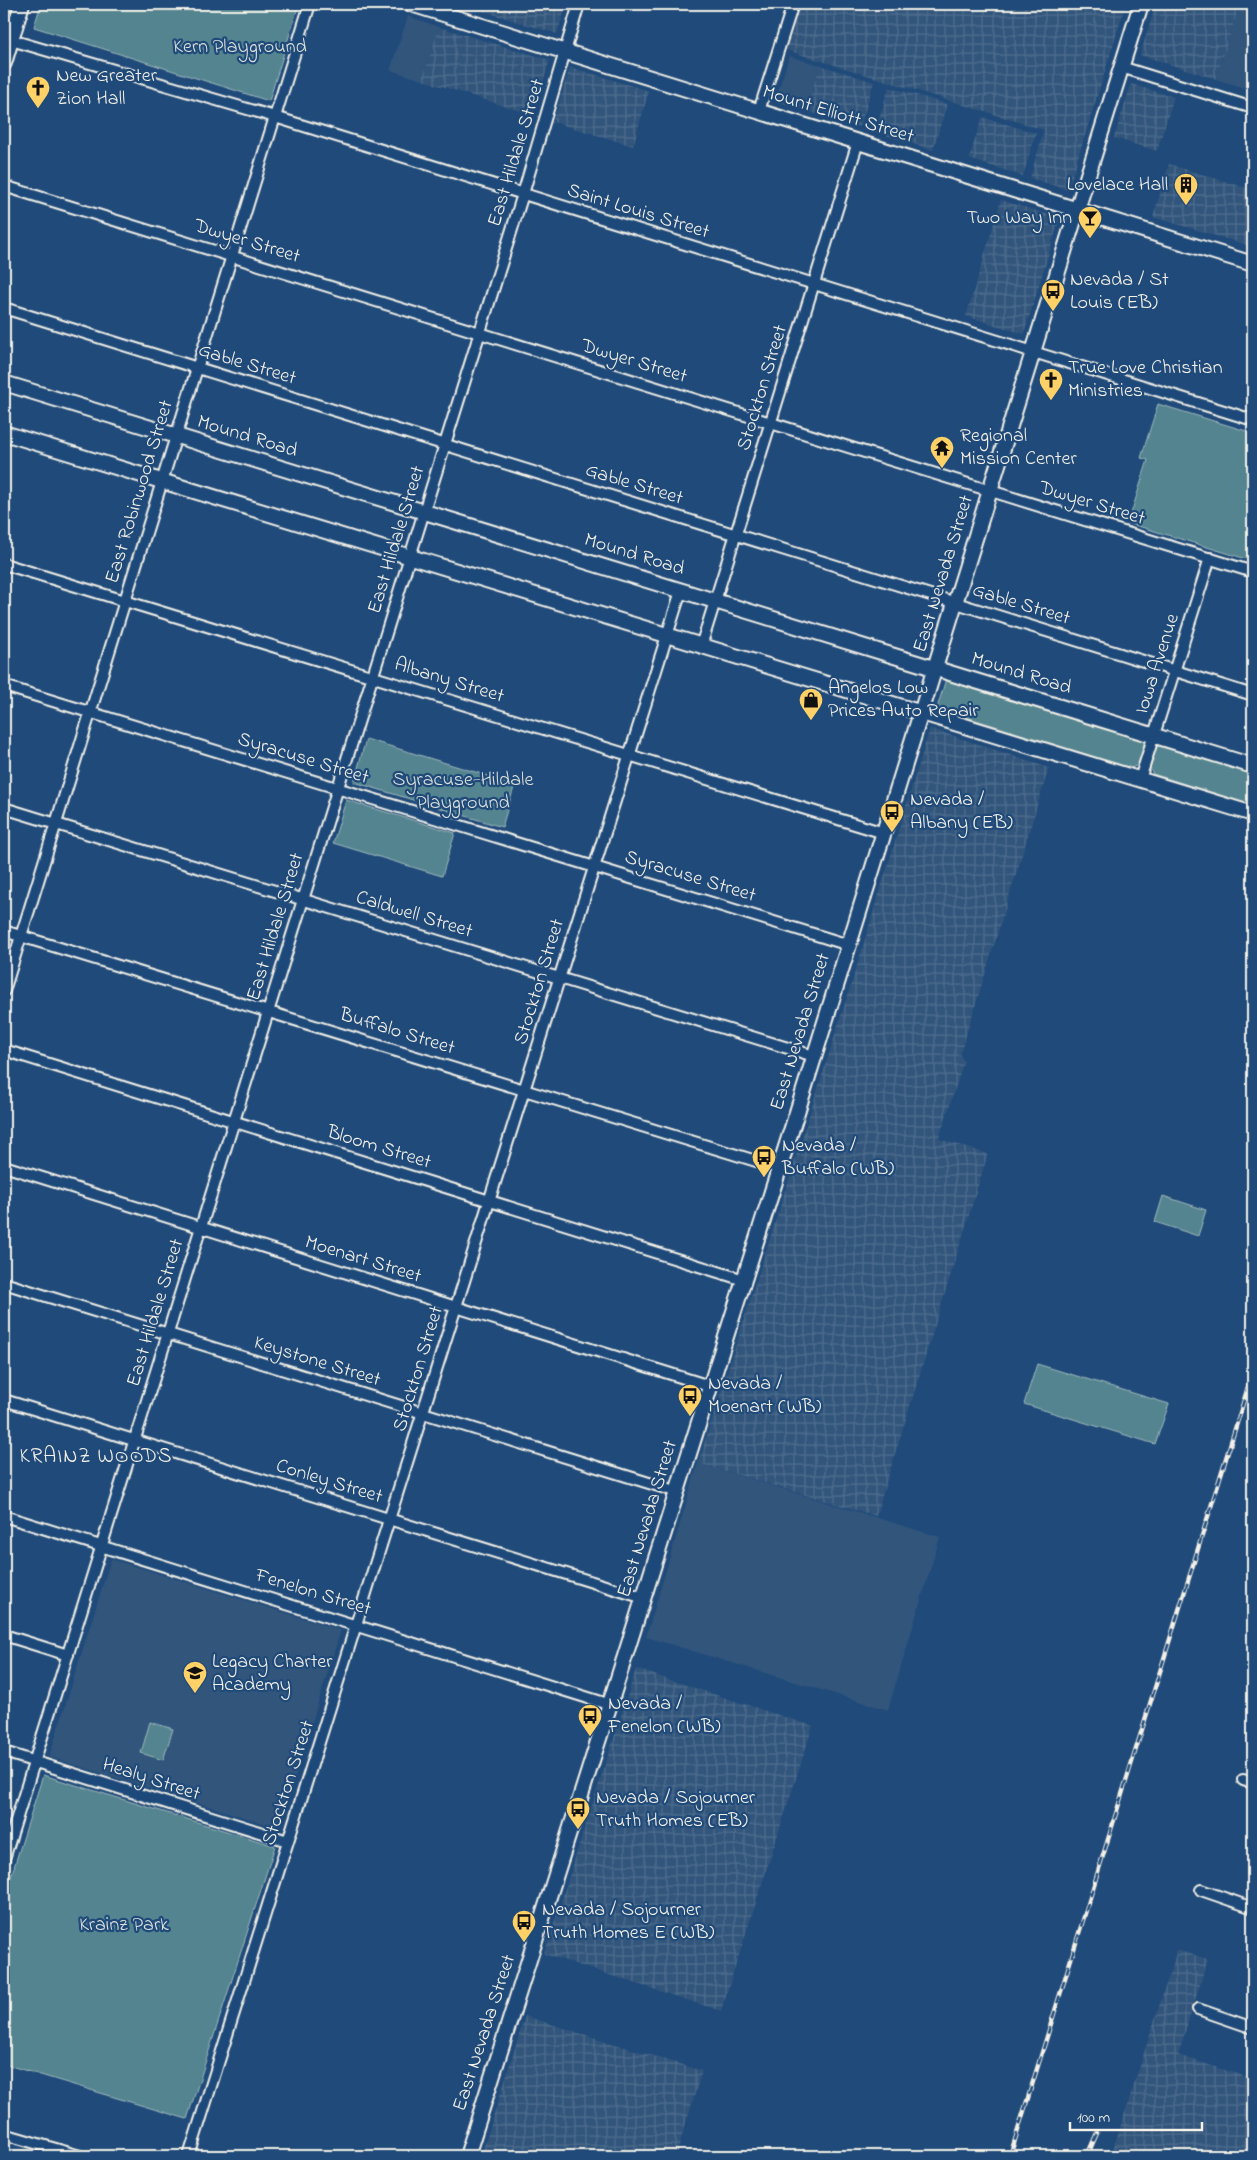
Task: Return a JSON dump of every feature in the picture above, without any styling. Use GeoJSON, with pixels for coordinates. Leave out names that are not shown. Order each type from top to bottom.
{"type":"FeatureCollection","features":[{"type":"Feature","properties":{"kind":"street"},"geometry":{"type":"LineString","coordinates":[[4,63],[11,40],[10,20],[22,4]]}},
{"type":"Feature","properties":{"kind":"street","name":"East Robinwood Street"},"geometry":{"type":"LineString","coordinates":[[4,991],[310,4]]}},
{"type":"Feature","properties":{"kind":"street","name":"Mount Elliott Street"},"geometry":{"type":"LineString","coordinates":[[411,4],[1253,264]]}},
{"type":"Feature","properties":{"kind":"street","name":"East Hildale Street"},"geometry":{"type":"LineString","coordinates":[[4,1860],[523,194],[579,4]]}},
{"type":"Feature","properties":{"kind":"street"},"geometry":{"type":"LineString","coordinates":[[759,111],[793,4]]}},
{"type":"Feature","properties":{"kind":"street","name":"East Nevada Street"},"geometry":{"type":"LineString","coordinates":[[467,2156],[780,1168],[1141,4]]}},
{"type":"Feature","properties":{"kind":"street","name":"Saint Louis Street"},"geometry":{"type":"LineString","coordinates":[[11,40],[275,117],[1253,420]]}},
{"type":"Feature","properties":{"kind":"street"},"geometry":{"type":"LineString","coordinates":[[1121,67],[1253,108]]}},
{"type":"Feature","properties":{"kind":"street","name":"Stockton Street"},"geometry":{"type":"LineString","coordinates":[[701,646],[858,142]]}},
{"type":"Feature","properties":{"kind":"street","name":"Dwyer Street"},"geometry":{"type":"LineString","coordinates":[[4,186],[1253,572]]}},
{"type":"Feature","properties":{"kind":"street","name":"Gable Street"},"geometry":{"type":"LineString","coordinates":[[4,308],[1253,695]]}},
{"type":"Feature","properties":{"kind":"street","name":"Mound Road"},"geometry":{"type":"LineString","coordinates":[[4,383],[1253,766]]}},
{"type":"Feature","properties":{"kind":"street"},"geometry":{"type":"LineString","coordinates":[[4,432],[1253,814]]}},
{"type":"Feature","properties":{"kind":"street","name":"Iowa Avenue"},"geometry":{"type":"LineString","coordinates":[[1140,780],[1210,558]]}},
{"type":"Feature","properties":{"kind":"street","name":"Albany Street"},"geometry":{"type":"LineString","coordinates":[[4,564],[884,833]]}},
{"type":"Feature","properties":{"kind":"street","name":"Stockton Street"},"geometry":{"type":"LineString","coordinates":[[189,2156],[681,591]]}},
{"type":"Feature","properties":{"kind":"street","name":"Syracuse Street"},"geometry":{"type":"LineString","coordinates":[[4,686],[849,944]]}},
{"type":"Feature","properties":{"kind":"street","name":"Caldwell Street"},"geometry":{"type":"LineString","coordinates":[[4,808],[814,1056]]}},
{"type":"Feature","properties":{"kind":"street","name":"Buffalo Street"},"geometry":{"type":"LineString","coordinates":[[4,931],[780,1168]]}},
{"type":"Feature","properties":{"kind":"street","name":"Bloom Street"},"geometry":{"type":"LineString","coordinates":[[4,1050],[744,1280]]}},
{"type":"Feature","properties":{"kind":"street","name":"Moenart Street"},"geometry":{"type":"LineString","coordinates":[[4,1166],[703,1384],[710,1389]]}},
{"type":"Feature","properties":{"kind":"street","name":"Keystone Street"},"geometry":{"type":"LineString","coordinates":[[4,1283],[678,1492]]}},
{"type":"Feature","properties":{"kind":"street","name":"Conley Street"},"geometry":{"type":"LineString","coordinates":[[4,1400],[644,1598]]}},
{"type":"Feature","properties":{"kind":"street","name":"Fenelon Street"},"geometry":{"type":"LineString","coordinates":[[4,1516],[611,1705]]}},
{"type":"Feature","properties":{"kind":"street"},"geometry":{"type":"LineString","coordinates":[[4,1635],[68,1655]]}},
{"type":"Feature","properties":{"kind":"street","name":"Healy Street"},"geometry":{"type":"LineString","coordinates":[[4,1752],[288,1841]]}},
{"type":"Feature","properties":{"kind":"street"},"geometry":{"type":"LineString","coordinates":[[1242,1780],[1253,1784]]}},
{"type":"Feature","properties":{"kind":"street"},"geometry":{"type":"LineString","coordinates":[[1201,1890],[1253,1908]]}},
{"type":"Feature","properties":{"kind":"street"},"geometry":{"type":"LineString","coordinates":[[1198,2009],[1253,2028]]}},
{"type":"Feature","properties":{"kind":"street"},"geometry":{"type":"LineString","coordinates":[[4,2134],[80,2156]]}},
{"type":"Feature","properties":{"kind":"shaded area"},"geometry":{"type":"Polygon","coordinates":[[[460,4],[567,4],[557,34],[460,4]]]}},
{"type":"Feature","properties":{"kind":"shaded area"},"geometry":{"type":"Polygon","coordinates":[[[800,4],[1126,4],[1068,190],[1030,178],[1044,130],[786,50],[800,4]]]}},
{"type":"Feature","properties":{"kind":"shaded area"},"geometry":{"type":"Polygon","coordinates":[[[1156,4],[1240,4],[1216,79],[1140,55],[1156,4]]]}},
{"type":"Feature","properties":{"kind":"shaded area"},"geometry":{"type":"Polygon","coordinates":[[[1240,4],[1253,4],[1253,91],[1216,79],[1240,4]]]}},
{"type":"Feature","properties":{"kind":"shaded area"},"geometry":{"type":"Polygon","coordinates":[[[408,16],[439,27],[422,80],[390,70],[408,16]]]}},
{"type":"Feature","properties":{"kind":"shaded area"},"geometry":{"type":"Polygon","coordinates":[[[439,27],[550,60],[533,115],[422,80],[439,27]]]}},
{"type":"Feature","properties":{"kind":"shaded area"},"geometry":{"type":"Polygon","coordinates":[[[789,56],[820,65],[806,111],[775,101],[789,56]]]}},
{"type":"Feature","properties":{"kind":"shaded area"},"geometry":{"type":"Polygon","coordinates":[[[820,65],[874,82],[860,127],[806,111],[820,65]]]}},
{"type":"Feature","properties":{"kind":"shaded area"},"geometry":{"type":"Polygon","coordinates":[[[570,67],[649,91],[633,146],[553,122],[570,67]]]}},
{"type":"Feature","properties":{"kind":"shaded area"},"geometry":{"type":"Polygon","coordinates":[[[1131,84],[1174,97],[1157,151],[1114,138],[1131,84]]]}},
{"type":"Feature","properties":{"kind":"shaded area"},"geometry":{"type":"Polygon","coordinates":[[[889,87],[947,104],[933,150],[875,132],[889,87]]]}},
{"type":"Feature","properties":{"kind":"shaded area"},"geometry":{"type":"Polygon","coordinates":[[[982,117],[1036,133],[1023,176],[969,159],[982,117]]]}},
{"type":"Feature","properties":{"kind":"shaded area"},"geometry":{"type":"Polygon","coordinates":[[[1169,164],[1253,190],[1253,247],[1153,217],[1169,164]]]}},
{"type":"Feature","properties":{"kind":"shaded area"},"geometry":{"type":"Polygon","coordinates":[[[1001,200],[1060,218],[1024,334],[966,316],[1001,200]]]}},
{"type":"Feature","properties":{"kind":"shaded area"},"geometry":{"type":"Polygon","coordinates":[[[930,728],[1049,768],[960,1055],[964,1061],[939,1139],[988,1154],[876,1516],[698,1463],[855,972],[930,728]]]}},
{"type":"Feature","properties":{"kind":"shaded area"},"geometry":{"type":"Polygon","coordinates":[[[698,1463],[940,1537],[888,1710],[646,1637],[698,1463]]]}},
{"type":"Feature","properties":{"kind":"shaded area","name":"Legacy Charter Academy"},"geometry":{"type":"Polygon","coordinates":[[[111,1559],[341,1630],[279,1828],[49,1757],[111,1559]]]}},
{"type":"Feature","properties":{"kind":"shaded area"},"geometry":{"type":"Polygon","coordinates":[[[636,1669],[813,1726],[721,2011],[544,1954],[636,1669]]]}},
{"type":"Feature","properties":{"kind":"shaded area"},"geometry":{"type":"Polygon","coordinates":[[[1177,1950],[1208,1959],[1178,2055],[1253,2079],[1253,2129],[1245,2156],[1111,2156],[1177,1950]]]}},
{"type":"Feature","properties":{"kind":"shaded area"},"geometry":{"type":"Polygon","coordinates":[[[525,2016],[702,2071],[676,2156],[481,2156],[525,2016]]]}},
{"type":"Feature","properties":{"kind":"green space","name":"Kern Playground"},"geometry":{"type":"Polygon","coordinates":[[[41,4],[299,4],[269,101],[34,27],[41,4]]]}},
{"type":"Feature","properties":{"kind":"green space"},"geometry":{"type":"Polygon","coordinates":[[[1158,404],[1253,433],[1253,561],[1128,523],[1148,460],[1141,458],[1158,404]]]}},
{"type":"Feature","properties":{"kind":"green space"},"geometry":{"type":"Polygon","coordinates":[[[946,679],[1139,737],[1144,746],[1138,765],[1131,768],[937,708],[946,679]]]}},
{"type":"Feature","properties":{"kind":"green space","name":"Syracuse-Hildale Playground"},"geometry":{"type":"Polygon","coordinates":[[[366,739],[515,784],[502,827],[354,782],[366,739]]]}},
{"type":"Feature","properties":{"kind":"green space"},"geometry":{"type":"Polygon","coordinates":[[[1161,744],[1253,771],[1253,805],[1153,774],[1150,769],[1156,748],[1161,744]]]}},
{"type":"Feature","properties":{"kind":"green space","name":"Syracuse-Hildale Playground"},"geometry":{"type":"Polygon","coordinates":[[[346,800],[455,833],[442,876],[333,843],[346,800]]]}},
{"type":"Feature","properties":{"kind":"green space"},"geometry":{"type":"Polygon","coordinates":[[[1163,1196],[1206,1210],[1198,1236],[1155,1222],[1163,1196]]]}},
{"type":"Feature","properties":{"kind":"green space"},"geometry":{"type":"Polygon","coordinates":[[[1037,1364],[1169,1404],[1155,1444],[1024,1404],[1037,1364]]]}},
{"type":"Feature","properties":{"kind":"green space"},"geometry":{"type":"Polygon","coordinates":[[[150,1722],[173,1729],[163,1760],[141,1753],[150,1722]]]}},
{"type":"Feature","properties":{"kind":"green space","name":"Krainz Park"},"geometry":{"type":"Polygon","coordinates":[[[43,1775],[275,1846],[187,2119],[4,2064],[4,1899],[43,1775]]]}},
{"type":"Feature","properties":{"kind":"railway"},"geometry":{"type":"LineString","coordinates":[[1010,2156],[1253,1371]]}},
{"type":"Feature","properties":{"kind":"railway"},"geometry":{"type":"LineString","coordinates":[[1087,2156],[1097,2133]]}},
{"type":"Feature","properties":{"kind":"place","name":"New Greater Zion Hall"},"geometry":{"type":"Point","coordinates":[38,109]}},
{"type":"Feature","properties":{"kind":"place","name":"Lovelace Hall"},"geometry":{"type":"Point","coordinates":[1186,206]}},
{"type":"Feature","properties":{"kind":"place","name":"Two Way Inn"},"geometry":{"type":"Point","coordinates":[1090,239]}},
{"type":"Feature","properties":{"kind":"place","name":"Nevada / St Louis (EB)"},"geometry":{"type":"Point","coordinates":[1053,312]}},
{"type":"Feature","properties":{"kind":"place","name":"True Love Christian Ministries"},"geometry":{"type":"Point","coordinates":[1051,401]}},
{"type":"Feature","properties":{"kind":"place","name":"Regional Mission Center"},"geometry":{"type":"Point","coordinates":[942,469]}},
{"type":"Feature","properties":{"kind":"place","name":"Angelos Low Prices Auto Repair"},"geometry":{"type":"Point","coordinates":[811,721]}},
{"type":"Feature","properties":{"kind":"place","name":"Nevada / Albany (EB)"},"geometry":{"type":"Point","coordinates":[892,833]}},
{"type":"Feature","properties":{"kind":"place","name":"Nevada / Buffalo (WB)"},"geometry":{"type":"Point","coordinates":[764,1178]}},
{"type":"Feature","properties":{"kind":"place","name":"Nevada / Moenart (WB)"},"geometry":{"type":"Point","coordinates":[690,1417]}},
{"type":"Feature","properties":{"kind":"place","name":"Legacy Charter Academy"},"geometry":{"type":"Point","coordinates":[195,1694]}},
{"type":"Feature","properties":{"kind":"place","name":"Nevada / Fenelon (WB)"},"geometry":{"type":"Point","coordinates":[590,1737]}},
{"type":"Feature","properties":{"kind":"place","name":"Nevada / Sojourner Truth Homes (EB)"},"geometry":{"type":"Point","coordinates":[578,1830]}},
{"type":"Feature","properties":{"kind":"place","name":"Nevada / Sojourner Truth Homes E (WB)"},"geometry":{"type":"Point","coordinates":[524,1943]}},
{"type":"Feature","properties":{"kind":"district","name":"KRAINZ WOODS"},"geometry":{"type":"Point","coordinates":[96,1457]}}]}
